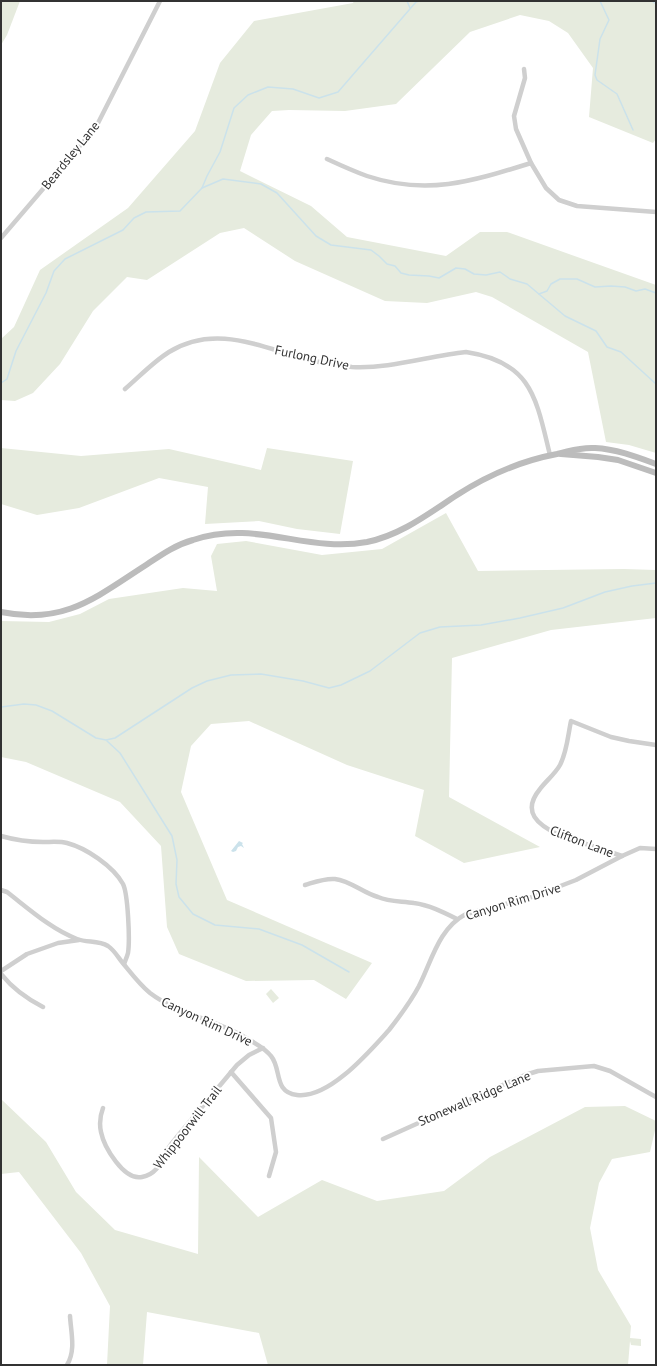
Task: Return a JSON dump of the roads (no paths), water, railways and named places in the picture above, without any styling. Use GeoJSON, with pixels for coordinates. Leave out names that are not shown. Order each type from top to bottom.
{"type":"FeatureCollection","features":[{"type":"Feature","properties":{"kind":"street","name":"Beardsley Lane"},"geometry":{"type":"LineString","coordinates":[[1,238],[96,127],[160,1]]}},
{"type":"Feature","properties":{"kind":"street"},"geometry":{"type":"LineString","coordinates":[[524,69],[525,78],[514,116],[516,129],[530,163],[546,188],[559,200],[577,206],[656,212]]}},
{"type":"Feature","properties":{"kind":"street"},"geometry":{"type":"LineString","coordinates":[[327,159],[367,176],[388,182],[418,186],[439,186],[464,182],[530,163]]}},
{"type":"Feature","properties":{"kind":"street","name":"Furlong Drive"},"geometry":{"type":"LineString","coordinates":[[125,389],[170,352],[189,343],[214,338],[249,342],[306,359],[352,367],[387,366],[456,354],[472,353],[500,362],[519,375],[528,386],[534,395],[539,409],[550,455]]}},
{"type":"Feature","properties":{"kind":"street"},"geometry":{"type":"LineString","coordinates":[[559,454],[572,449],[596,448],[616,451],[656,464]]}},
{"type":"Feature","properties":{"kind":"street"},"geometry":{"type":"LineString","coordinates":[[614,459],[616,451]]}},
{"type":"Feature","properties":{"kind":"street"},"geometry":{"type":"LineString","coordinates":[[1,612],[33,616],[47,615],[68,610],[93,599],[169,550],[193,539],[213,534],[250,533],[329,545],[354,544],[376,540],[389,536],[414,524],[471,486],[493,474],[521,463],[550,455],[559,454],[614,459],[656,473]]}},
{"type":"Feature","properties":{"kind":"street","name":"Clifton Lane"},"geometry":{"type":"LineString","coordinates":[[622,856],[559,835],[549,830],[538,823],[532,814],[533,801],[539,790],[559,766],[564,755],[571,721],[611,738],[656,744]]}},
{"type":"Feature","properties":{"kind":"street"},"geometry":{"type":"LineString","coordinates":[[1,836],[17,841],[65,843],[80,848],[101,861],[114,872],[123,884],[127,897],[128,947],[124,964]]}},
{"type":"Feature","properties":{"kind":"street","name":"Canyon Rim Drive"},"geometry":{"type":"LineString","coordinates":[[1,890],[7,892],[52,926],[79,940],[96,941],[107,946],[114,951],[136,980],[149,992],[164,1002],[186,1013],[237,1032],[263,1048],[272,1057],[282,1087],[290,1093],[306,1095],[319,1091],[348,1073],[389,1030],[403,1012],[419,986],[434,951],[446,930],[457,919],[466,914],[528,898],[576,880],[640,848],[656,849]]}},
{"type":"Feature","properties":{"kind":"street"},"geometry":{"type":"LineString","coordinates":[[305,885],[324,879],[337,879],[377,897],[396,902],[415,903],[430,906],[457,919]]}},
{"type":"Feature","properties":{"kind":"street"},"geometry":{"type":"LineString","coordinates":[[43,1008],[28,1000],[8,982],[1,972],[26,954],[58,943],[79,940]]}},
{"type":"Feature","properties":{"kind":"street","name":"Whippoorwill Trail"},"geometry":{"type":"LineString","coordinates":[[103,1108],[100,1118],[101,1131],[105,1146],[124,1170],[133,1176],[142,1177],[157,1169],[176,1138],[243,1059],[263,1048]]}},
{"type":"Feature","properties":{"kind":"street","name":"Stonewall Ridge Lane"},"geometry":{"type":"LineString","coordinates":[[383,1139],[525,1075],[538,1071],[594,1066],[610,1071],[656,1097]]}},
{"type":"Feature","properties":{"kind":"street"},"geometry":{"type":"LineString","coordinates":[[231,1072],[271,1118],[276,1152],[269,1176]]}},
{"type":"Feature","properties":{"kind":"street"},"geometry":{"type":"LineString","coordinates":[[67,1365],[71,1358],[73,1346],[70,1316]]}},
{"type":"Feature","properties":{"kind":"water"},"geometry":{"type":"Polygon","coordinates":[[[239,841],[243,843],[244,848],[241,846],[238,847],[236,851],[231,851],[239,841]]]}},
{"type":"Feature","properties":{"kind":"waterway"},"geometry":{"type":"LineString","coordinates":[[407,1],[410,8]]}},
{"type":"Feature","properties":{"kind":"waterway"},"geometry":{"type":"LineString","coordinates":[[1,383],[7,379],[16,351],[46,293],[54,271],[65,259],[123,230],[134,218],[146,212],[180,211],[202,188],[220,152],[234,108],[248,95],[268,87],[293,89],[319,98],[338,92],[416,2],[419,1]]}},
{"type":"Feature","properties":{"kind":"waterway"},"geometry":{"type":"LineString","coordinates":[[600,1],[609,20],[600,39],[595,75],[597,80],[617,94],[633,130]]}},
{"type":"Feature","properties":{"kind":"waterway"},"geometry":{"type":"LineString","coordinates":[[652,1],[656,4]]}},
{"type":"Feature","properties":{"kind":"waterway"},"geometry":{"type":"LineString","coordinates":[[202,188],[223,179],[261,184],[277,193],[316,236],[331,245],[371,250],[387,264],[395,266],[401,273],[439,278],[456,268],[465,269],[474,274],[486,275],[500,272],[510,279],[527,284],[565,316],[596,331],[607,347],[621,352],[656,384]]}},
{"type":"Feature","properties":{"kind":"waterway"},"geometry":{"type":"LineString","coordinates":[[539,294],[547,291],[551,284],[560,279],[577,279],[595,287],[625,287],[636,291],[645,289],[656,293]]}},
{"type":"Feature","properties":{"kind":"waterway"},"geometry":{"type":"LineString","coordinates":[[1,707],[24,704],[36,705],[52,711],[96,738],[106,740],[115,738],[192,688],[207,681],[231,675],[261,674],[303,681],[329,688],[341,685],[370,671],[420,633],[440,627],[481,625],[520,618],[563,608],[605,592],[632,586],[656,583]]}},
{"type":"Feature","properties":{"kind":"waterway"},"geometry":{"type":"LineString","coordinates":[[107,741],[120,753],[172,836],[177,860],[176,884],[179,897],[193,914],[215,925],[259,929],[302,945],[349,972]]}}]}
